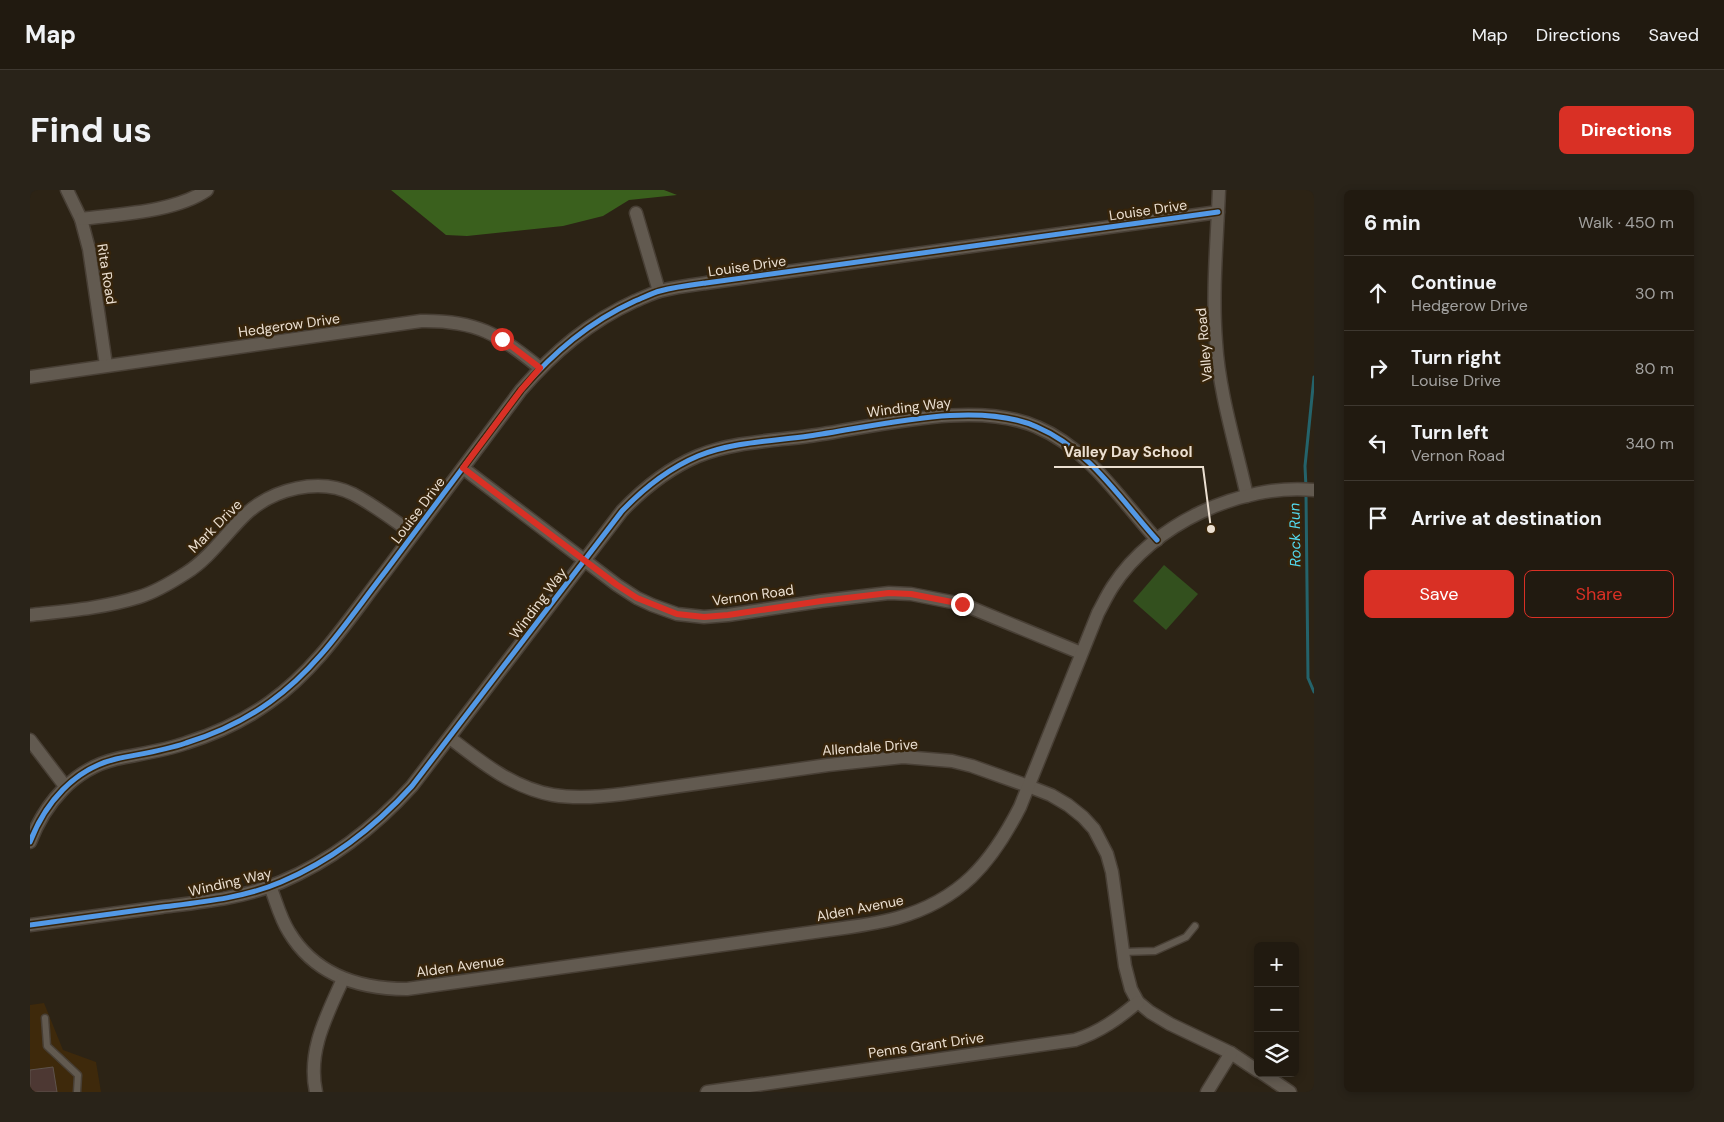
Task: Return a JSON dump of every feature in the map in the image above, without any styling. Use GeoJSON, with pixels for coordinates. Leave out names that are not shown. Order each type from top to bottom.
{"type":"FeatureCollection","features":[{"type":"Feature","properties":{"kind":"street","name":"Rita Road"},"geometry":{"type":"LineString","coordinates":[[67,190],[81,219],[89,249],[106,365]]}},
{"type":"Feature","properties":{"kind":"street"},"geometry":{"type":"LineString","coordinates":[[81,219],[167,207],[186,201],[207,190]]}},
{"type":"Feature","properties":{"kind":"street","name":"Valley Road"},"geometry":{"type":"LineString","coordinates":[[1218,190],[1214,294],[1216,343],[1220,378],[1247,496]]}},
{"type":"Feature","properties":{"kind":"street","name":"Louise Drive"},"geometry":{"type":"LineString","coordinates":[[30,842],[44,813],[65,786],[77,777],[103,763],[185,744],[205,737],[271,701],[296,681],[319,657],[521,390],[565,344],[610,313],[659,291],[706,283],[1218,212]]}},
{"type":"Feature","properties":{"kind":"street"},"geometry":{"type":"LineString","coordinates":[[636,213],[659,291]]}},
{"type":"Feature","properties":{"kind":"street","name":"Hedgerow Drive"},"geometry":{"type":"LineString","coordinates":[[30,377],[421,322],[445,321],[490,332],[540,368]]}},
{"type":"Feature","properties":{"kind":"street","name":"Winding Way"},"geometry":{"type":"LineString","coordinates":[[30,924],[216,900],[270,886],[301,873],[349,844],[376,824],[412,786],[616,518],[638,493],[666,472],[698,456],[751,443],[924,419],[991,415],[1018,420],[1051,433],[1068,443],[1101,474],[1157,540]]}},
{"type":"Feature","properties":{"kind":"street","name":"Vernon Road"},"geometry":{"type":"LineString","coordinates":[[463,468],[584,561],[637,598],[677,614],[704,617],[728,615],[889,593],[911,594],[962,604],[1081,653]]}},
{"type":"Feature","properties":{"kind":"street","name":"Mark Drive"},"geometry":{"type":"LineString","coordinates":[[30,615],[119,602],[158,589],[196,566],[257,505],[288,490],[315,487],[340,490],[352,494],[382,511],[413,534]]}},
{"type":"Feature","properties":{"kind":"street","name":"Alden Avenue"},"geometry":{"type":"LineString","coordinates":[[270,886],[286,926],[297,944],[314,961],[343,979],[366,986],[386,989],[408,988],[829,930],[896,918],[924,908],[950,895],[984,865],[1008,830],[1028,786],[1098,613],[1123,572],[1171,529],[1200,513],[1247,496],[1272,491],[1309,490]]}},
{"type":"Feature","properties":{"kind":"street","name":"Allendale Drive"},"geometry":{"type":"LineString","coordinates":[[450,738],[488,767],[506,778],[539,791],[572,797],[623,794],[828,764],[904,756],[952,761],[1028,786],[1068,805],[1083,817],[1098,836],[1107,854],[1112,872],[1129,984],[1138,1002]]}},
{"type":"Feature","properties":{"kind":"street"},"geometry":{"type":"LineString","coordinates":[[30,740],[65,786]]}},
{"type":"Feature","properties":{"kind":"street"},"geometry":{"type":"LineString","coordinates":[[316,1092],[313,1068],[317,1042],[323,1022],[343,979]]}},
{"type":"Feature","properties":{"kind":"street"},"geometry":{"type":"LineString","coordinates":[[1138,1002],[1170,1024],[1231,1052],[1254,1067]]}},
{"type":"Feature","properties":{"kind":"street","name":"Penns Grant Drive"},"geometry":{"type":"LineString","coordinates":[[706,1092],[1075,1040],[1089,1036],[1105,1027],[1138,1002]]}},
{"type":"Feature","properties":{"kind":"street"},"geometry":{"type":"LineString","coordinates":[[1207,1092],[1231,1052]]}},
{"type":"Feature","properties":{"kind":"street"},"geometry":{"type":"LineString","coordinates":[[1268,1077],[1290,1092]]}},
{"type":"Feature","properties":{"kind":"lane"},"geometry":{"type":"LineString","coordinates":[[1123,952],[1155,951],[1186,937],[1195,926]]}},
{"type":"Feature","properties":{"kind":"lane"},"geometry":{"type":"LineString","coordinates":[[45,1018],[47,1046],[78,1075],[77,1092]]}},
{"type":"Feature","properties":{"kind":"shaded area"},"geometry":{"type":"Polygon","coordinates":[[[44,1003],[63,1050],[96,1062],[101,1092],[30,1092],[30,1005],[44,1003]]]}},
{"type":"Feature","properties":{"kind":"green space"},"geometry":{"type":"Polygon","coordinates":[[[391,190],[664,190],[677,195],[629,200],[603,216],[563,226],[467,236],[446,235],[391,190]]]}},
{"type":"Feature","properties":{"kind":"green space"},"geometry":{"type":"Polygon","coordinates":[[[1164,565],[1198,594],[1166,630],[1133,601],[1164,565]]]}},
{"type":"Feature","properties":{"kind":"building"},"geometry":{"type":"Polygon","coordinates":[[[53,1067],[57,1092],[30,1092],[30,1070],[53,1067]]]}},
{"type":"Feature","properties":{"kind":"waterway","name":"Rock Run"},"geometry":{"type":"LineString","coordinates":[[1306,488],[1305,466],[1314,377]]}},
{"type":"Feature","properties":{"kind":"waterway","name":"Rock Run"},"geometry":{"type":"LineString","coordinates":[[1306,494],[1308,678],[1314,692]]}},
{"type":"Feature","properties":{"kind":"cycle path"},"geometry":{"type":"LineString","coordinates":[[30,842],[36,828],[53,801],[74,779],[101,764],[186,743],[230,726],[270,702],[303,674],[346,624],[521,390],[546,363],[573,339],[618,309],[654,293],[683,286],[1218,212]]}},
{"type":"Feature","properties":{"kind":"cycle path"},"geometry":{"type":"LineString","coordinates":[[30,925],[238,896],[281,882],[318,864],[335,853],[383,816],[412,786],[622,511],[666,473],[687,461],[711,451],[738,445],[924,418],[984,415],[1012,419],[1037,427],[1056,436],[1072,448],[1103,476],[1157,540]]}},
{"type":"Feature","properties":{"kind":"place","name":"Valley Day School"},"geometry":{"type":"Point","coordinates":[1211,529]}},
{"type":"Feature","properties":{"kind":"route"},"geometry":{"type":"LineString","coordinates":[[502,339],[540,368],[521,390],[463,468],[584,561],[637,598],[677,614],[696,617],[728,615],[889,593],[911,594],[962,604]]}}]}
